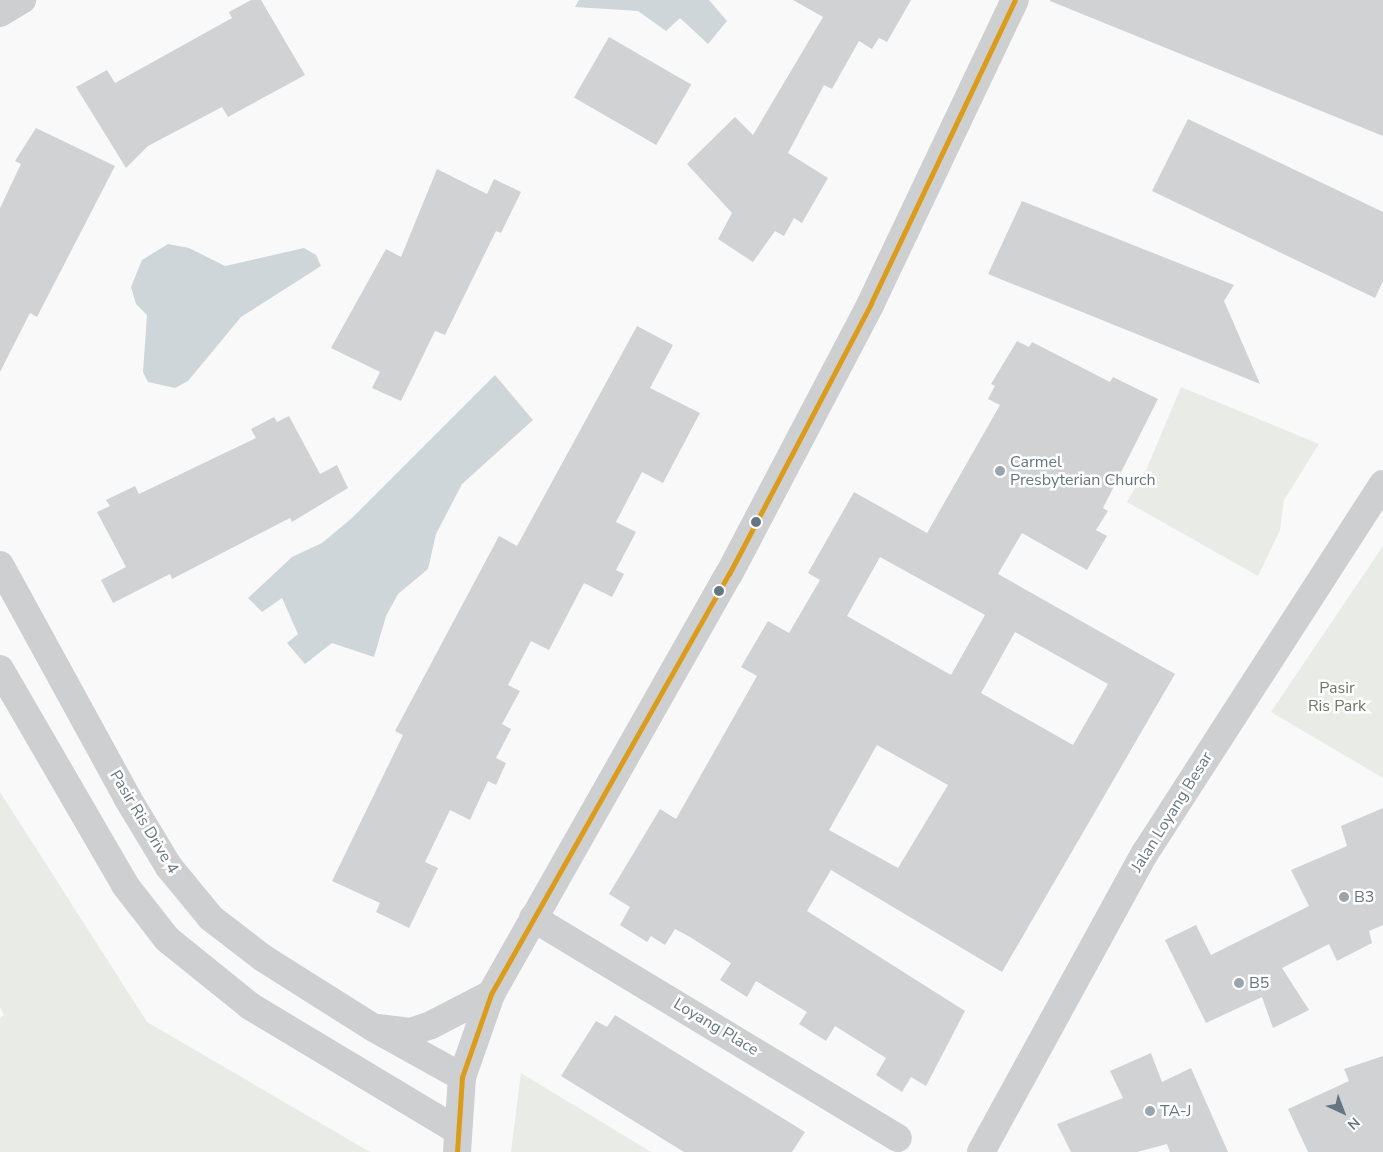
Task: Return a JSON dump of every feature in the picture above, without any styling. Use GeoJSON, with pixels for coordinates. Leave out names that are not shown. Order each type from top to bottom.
{"type":"FeatureCollection","features":[{"type":"Feature","properties":{"kind":"street"},"geometry":{"type":"LineString","coordinates":[[0,13],[22,0]]}},
{"type":"Feature","properties":{"kind":"street"},"geometry":{"type":"LineString","coordinates":[[0,669],[125,885],[167,939],[250,1006],[456,1141],[462,1077],[491,994],[533,918],[674,676],[842,361],[1015,0]]}},
{"type":"Feature","properties":{"kind":"street","name":"Jalan Loyang Besar"},"geometry":{"type":"LineString","coordinates":[[981,1152],[1145,853],[1383,484]]}},
{"type":"Feature","properties":{"kind":"street","name":"Pasir Ris Drive 4"},"geometry":{"type":"LineString","coordinates":[[0,565],[169,867],[211,918],[264,958],[372,1028],[462,1077]]}},
{"type":"Feature","properties":{"kind":"street","name":"Loyang Place"},"geometry":{"type":"LineString","coordinates":[[533,918],[898,1138]]}},
{"type":"Feature","properties":{"kind":"street"},"geometry":{"type":"LineString","coordinates":[[372,1028],[410,1032],[439,1022],[491,994]]}},
{"type":"Feature","properties":{"kind":"green space"},"geometry":{"type":"Polygon","coordinates":[[[1181,387],[1319,444],[1284,500],[1280,530],[1258,576],[1127,502],[1147,468],[1181,387]]]}},
{"type":"Feature","properties":{"kind":"green space","name":"Pasir Ris Park"},"geometry":{"type":"Polygon","coordinates":[[[1383,546],[1383,778],[1271,712],[1383,546]]]}},
{"type":"Feature","properties":{"kind":"green space"},"geometry":{"type":"Polygon","coordinates":[[[0,792],[147,1022],[370,1152],[0,1152],[0,1018],[4,1015],[0,1007],[0,792]]]}},
{"type":"Feature","properties":{"kind":"green space"},"geometry":{"type":"Polygon","coordinates":[[[521,1073],[651,1152],[511,1152],[521,1073]]]}},
{"type":"Feature","properties":{"kind":"shaded area"},"geometry":{"type":"Polygon","coordinates":[[[579,0],[709,0],[727,21],[708,44],[680,18],[666,31],[638,11],[575,7],[579,0]]]}},
{"type":"Feature","properties":{"kind":"shaded area"},"geometry":{"type":"Polygon","coordinates":[[[168,244],[189,248],[225,266],[304,248],[316,255],[321,266],[241,317],[188,381],[175,388],[148,382],[143,372],[147,315],[136,304],[131,287],[142,260],[168,244]]]}},
{"type":"Feature","properties":{"kind":"shaded area"},"geometry":{"type":"Polygon","coordinates":[[[495,375],[533,420],[462,484],[436,534],[428,569],[398,594],[386,616],[374,657],[332,643],[305,664],[287,643],[298,634],[282,598],[262,612],[248,598],[292,557],[322,543],[352,518],[495,375]]]}},
{"type":"Feature","properties":{"kind":"building"},"geometry":{"type":"Polygon","coordinates":[[[251,0],[261,0],[305,75],[228,117],[222,107],[148,146],[126,168],[76,87],[107,70],[115,83],[232,18],[229,12],[251,0]]]}},
{"type":"Feature","properties":{"kind":"building"},"geometry":{"type":"Polygon","coordinates":[[[793,0],[911,0],[887,42],[879,38],[872,49],[859,41],[832,89],[824,85],[788,153],[828,178],[802,223],[794,218],[784,236],[775,231],[753,262],[718,239],[732,213],[687,164],[735,117],[753,135],[823,17],[793,0]]]}},
{"type":"Feature","properties":{"kind":"building"},"geometry":{"type":"Polygon","coordinates":[[[1383,0],[1383,136],[1050,1],[1383,0]]]}},
{"type":"Feature","properties":{"kind":"building"},"geometry":{"type":"Polygon","coordinates":[[[609,37],[691,84],[656,145],[574,98],[609,37]]]}},
{"type":"Feature","properties":{"kind":"building"},"geometry":{"type":"Polygon","coordinates":[[[1188,119],[1383,212],[1383,281],[1375,298],[1152,191],[1188,119]]]}},
{"type":"Feature","properties":{"kind":"building"},"geometry":{"type":"Polygon","coordinates":[[[36,128],[115,166],[37,317],[30,313],[0,372],[0,208],[21,164],[15,161],[36,128]]]}},
{"type":"Feature","properties":{"kind":"building"},"geometry":{"type":"Polygon","coordinates":[[[437,169],[487,194],[494,179],[521,192],[501,233],[496,231],[445,335],[435,331],[401,401],[372,388],[380,372],[331,348],[386,249],[401,257],[437,169]]]}},
{"type":"Feature","properties":{"kind":"building"},"geometry":{"type":"Polygon","coordinates":[[[1022,201],[1234,285],[1224,301],[1260,384],[988,274],[1022,201]]]}},
{"type":"Feature","properties":{"kind":"building"},"geometry":{"type":"Polygon","coordinates":[[[637,326],[673,345],[650,388],[700,413],[663,483],[642,472],[616,522],[636,532],[616,570],[624,574],[612,597],[584,583],[549,650],[531,641],[508,685],[520,691],[502,724],[511,729],[496,758],[506,763],[496,785],[488,781],[470,820],[450,810],[425,862],[438,868],[409,928],[376,912],[380,903],[332,881],[403,735],[395,731],[499,536],[517,546],[637,326]]]}},
{"type":"Feature","properties":{"kind":"building"},"geometry":{"type":"Polygon","coordinates":[[[1017,341],[1029,347],[1032,342],[1110,382],[1113,377],[1158,399],[1103,508],[1108,511],[1096,530],[1107,536],[1087,570],[1022,533],[998,574],[1175,674],[1002,972],[831,870],[807,911],[965,1011],[926,1086],[911,1077],[902,1092],[876,1075],[886,1058],[835,1026],[826,1041],[799,1024],[807,1012],[756,981],[747,997],[720,980],[731,963],[690,937],[675,929],[665,945],[651,936],[647,942],[620,925],[630,907],[609,894],[660,809],[676,819],[757,676],[741,667],[768,621],[789,633],[820,580],[808,573],[854,492],[927,533],[1000,405],[988,399],[995,386],[991,384],[1017,341]],[[880,557],[847,616],[951,675],[985,615],[880,557]],[[1015,632],[981,693],[1073,745],[1108,684],[1015,632]],[[877,745],[829,830],[898,868],[948,785],[877,745]]]}},
{"type":"Feature","properties":{"kind":"building"},"geometry":{"type":"Polygon","coordinates":[[[289,416],[320,474],[337,465],[348,488],[292,522],[290,518],[172,579],[170,574],[113,603],[101,580],[126,567],[97,512],[110,506],[106,500],[135,486],[139,494],[256,438],[251,429],[274,417],[277,422],[289,416]]]}},
{"type":"Feature","properties":{"kind":"building"},"geometry":{"type":"Polygon","coordinates":[[[1383,808],[1383,925],[1369,931],[1372,943],[1337,961],[1329,944],[1282,968],[1309,1010],[1273,1028],[1262,997],[1206,1023],[1165,940],[1196,925],[1211,955],[1309,906],[1291,870],[1347,846],[1341,826],[1383,808]]]}},
{"type":"Feature","properties":{"kind":"building"},"geometry":{"type":"Polygon","coordinates":[[[615,1015],[805,1132],[792,1152],[684,1152],[561,1076],[596,1021],[607,1027],[615,1015]]]}},
{"type":"Feature","properties":{"kind":"building","name":"TA-J"},"geometry":{"type":"Polygon","coordinates":[[[1151,1053],[1162,1082],[1191,1068],[1228,1152],[1170,1152],[1167,1144],[1137,1152],[1071,1152],[1057,1124],[1123,1098],[1110,1071],[1151,1053]]]}},
{"type":"Feature","properties":{"kind":"building"},"geometry":{"type":"Polygon","coordinates":[[[1383,1056],[1383,1152],[1308,1152],[1288,1109],[1349,1081],[1344,1069],[1383,1056]]]}},
{"type":"Feature","properties":{"kind":"transit line"},"geometry":{"type":"LineString","coordinates":[[457,1152],[462,1077],[491,994],[729,574],[871,303],[1015,0]]}},
{"type":"Feature","properties":{"kind":"place","name":"Carmel Presbyterian Church"},"geometry":{"type":"Point","coordinates":[1000,471]}},
{"type":"Feature","properties":{"kind":"place","name":"B3"},"geometry":{"type":"Point","coordinates":[1344,897]}},
{"type":"Feature","properties":{"kind":"place","name":"B5"},"geometry":{"type":"Point","coordinates":[1239,983]}},
{"type":"Feature","properties":{"kind":"place","name":"TA-J"},"geometry":{"type":"Point","coordinates":[1150,1111]}}]}
